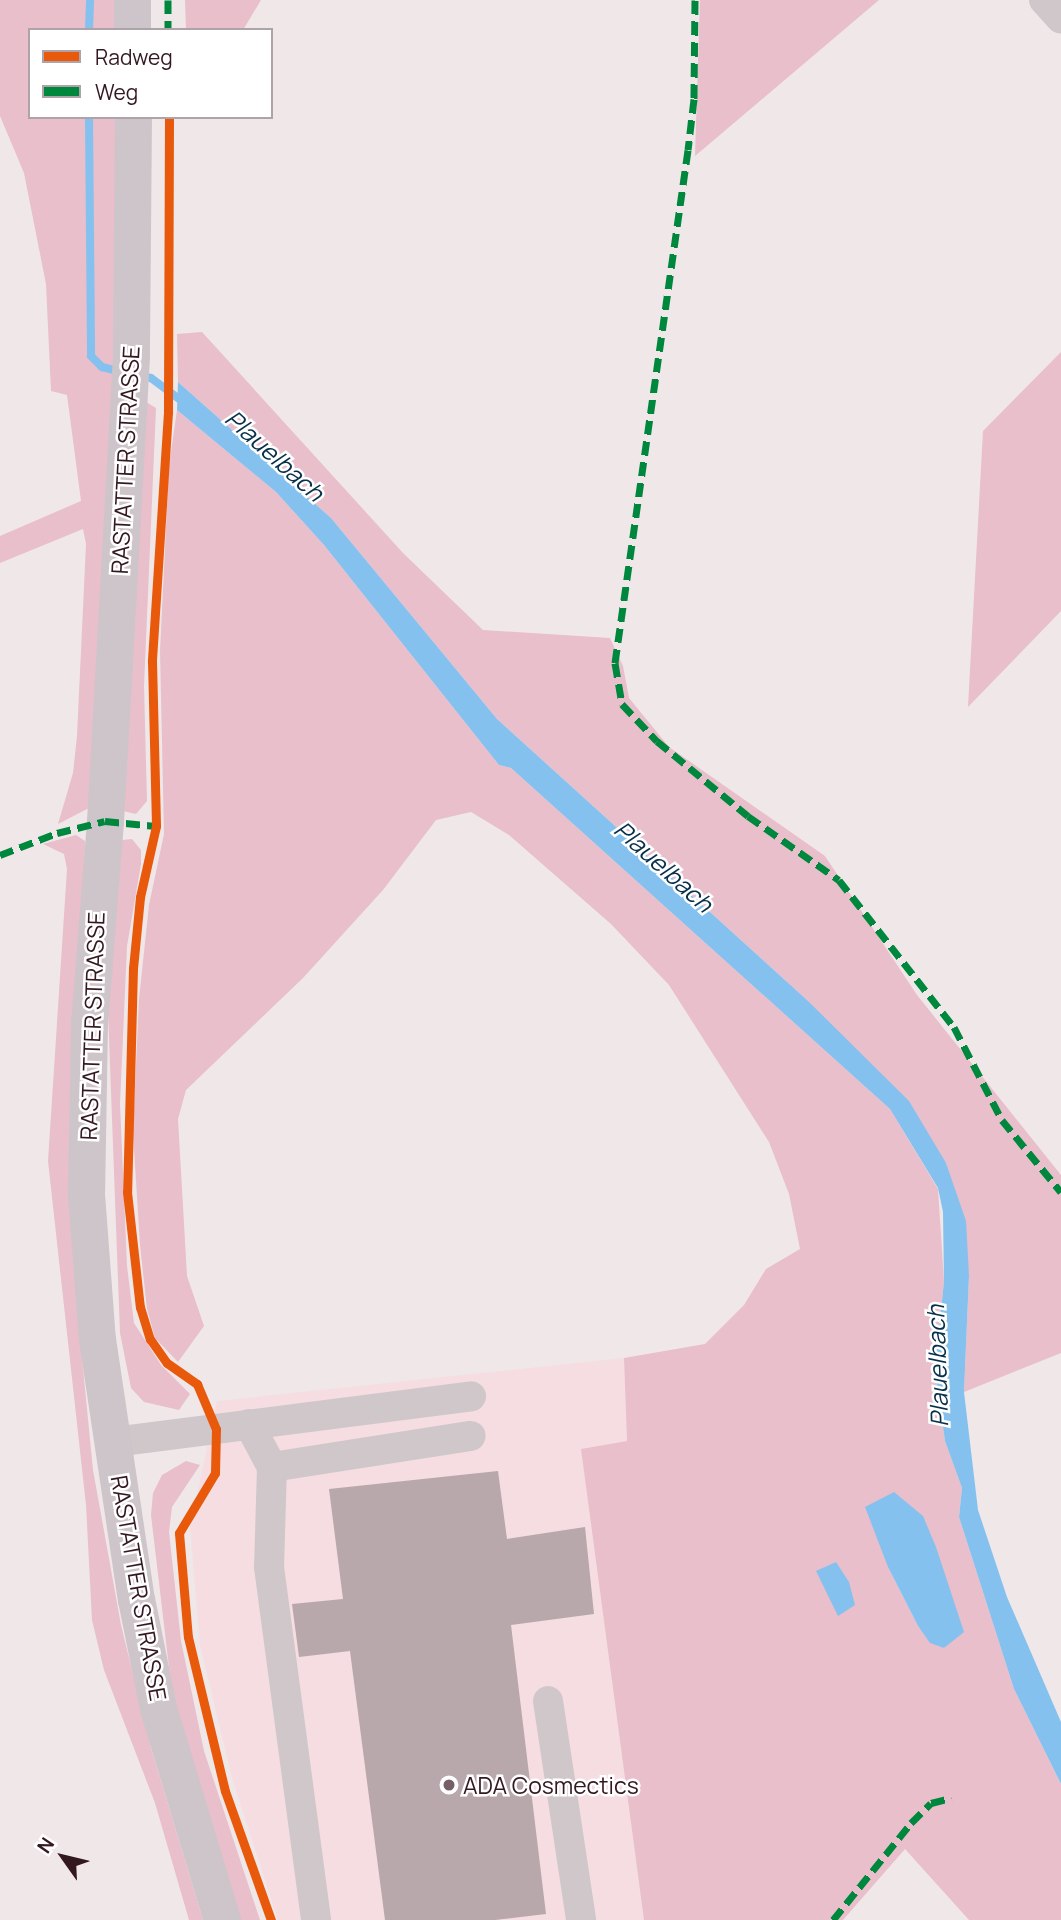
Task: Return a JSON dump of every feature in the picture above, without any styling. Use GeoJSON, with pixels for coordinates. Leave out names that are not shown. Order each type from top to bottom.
{"type":"FeatureCollection","features":[{"type":"Feature","properties":{"kind":"main road"},"geometry":{"type":"LineString","coordinates":[[132,0],[132,28]]}},
{"type":"Feature","properties":{"kind":"main road","name":"RASTATTER STRASSE"},"geometry":{"type":"LineString","coordinates":[[133,119],[130,373],[106,821],[93,946],[86,1194],[97,1339],[136,1599],[158,1708],[222,1920]]}},
{"type":"Feature","properties":{"kind":"street"},"geometry":{"type":"LineString","coordinates":[[1044,0],[1061,19]]}},
{"type":"Feature","properties":{"kind":"street"},"geometry":{"type":"LineString","coordinates":[[114,1442],[471,1396]]}},
{"type":"Feature","properties":{"kind":"street"},"geometry":{"type":"LineString","coordinates":[[249,1424],[272,1467],[269,1567],[316,1920]]}},
{"type":"Feature","properties":{"kind":"street"},"geometry":{"type":"LineString","coordinates":[[272,1467],[471,1436]]}},
{"type":"Feature","properties":{"kind":"street"},"geometry":{"type":"LineString","coordinates":[[548,1702],[581,1920]]}},
{"type":"Feature","properties":{"kind":"shaded area"},"geometry":{"type":"Polygon","coordinates":[[[0,0],[117,0],[117,28],[28,28],[28,119],[117,119],[116,324],[89,808],[58,824],[73,773],[77,736],[86,544],[83,529],[0,563],[0,536],[81,501],[67,395],[51,391],[46,284],[24,173],[0,116],[0,0]]]}},
{"type":"Feature","properties":{"kind":"shaded area"},"geometry":{"type":"Polygon","coordinates":[[[185,0],[261,0],[244,28],[186,28],[185,0]]]}},
{"type":"Feature","properties":{"kind":"shaded area"},"geometry":{"type":"Polygon","coordinates":[[[700,0],[879,0],[695,156],[700,0]]]}},
{"type":"Feature","properties":{"kind":"shaded area"},"geometry":{"type":"Polygon","coordinates":[[[202,332],[403,553],[483,630],[610,638],[623,666],[629,698],[669,747],[825,856],[917,995],[1061,1175],[1061,1353],[964,1392],[969,1276],[946,1163],[807,1000],[497,719],[331,518],[178,382],[177,334],[202,332]]]}},
{"type":"Feature","properties":{"kind":"shaded area"},"geometry":{"type":"Polygon","coordinates":[[[1061,352],[1061,611],[968,707],[983,431],[1061,352]]]}},
{"type":"Feature","properties":{"kind":"shaded area"},"geometry":{"type":"Polygon","coordinates":[[[141,399],[156,408],[144,686],[147,801],[136,814],[123,811],[141,399]]]}},
{"type":"Feature","properties":{"kind":"shaded area"},"geometry":{"type":"Polygon","coordinates":[[[177,410],[276,492],[324,545],[499,765],[511,768],[890,1109],[938,1189],[944,1281],[935,1370],[945,1441],[962,1488],[959,1517],[1014,1689],[1061,1784],[1061,1920],[969,1920],[905,1849],[843,1920],[644,1920],[581,1449],[627,1441],[624,1358],[705,1344],[744,1305],[766,1269],[800,1249],[789,1194],[769,1142],[669,985],[611,924],[509,835],[471,812],[436,820],[383,890],[303,978],[186,1090],[178,1119],[187,1276],[204,1326],[178,1362],[155,1338],[147,1309],[140,1245],[133,1132],[139,999],[149,905],[164,834],[160,651],[169,466],[177,410]],[[888,1567],[918,1626],[930,1642],[945,1648],[888,1567]]]}},
{"type":"Feature","properties":{"kind":"shaded area"},"geometry":{"type":"Polygon","coordinates":[[[76,835],[85,841],[77,1307],[93,1470],[121,1625],[151,1748],[203,1920],[189,1920],[155,1803],[104,1670],[92,1620],[86,1505],[48,1161],[67,869],[64,854],[43,844],[76,835]]]}},
{"type":"Feature","properties":{"kind":"shaded area"},"geometry":{"type":"Polygon","coordinates":[[[132,839],[141,850],[141,864],[127,946],[120,1104],[127,1266],[134,1323],[161,1365],[190,1394],[179,1410],[144,1402],[131,1388],[120,1333],[108,1011],[122,840],[132,839]]]}},
{"type":"Feature","properties":{"kind":"shaded area"},"geometry":{"type":"Polygon","coordinates":[[[624,1358],[627,1441],[581,1449],[644,1920],[278,1920],[232,1778],[200,1645],[190,1528],[217,1401],[624,1358]]]}},
{"type":"Feature","properties":{"kind":"shaded area"},"geometry":{"type":"Polygon","coordinates":[[[186,1461],[200,1465],[172,1507],[169,1532],[181,1641],[204,1751],[260,1920],[234,1920],[173,1701],[151,1515],[153,1493],[162,1475],[186,1461]]]}},
{"type":"Feature","properties":{"kind":"water"},"geometry":{"type":"Polygon","coordinates":[[[178,382],[331,518],[497,719],[807,1000],[909,1101],[946,1163],[966,1221],[969,1276],[964,1392],[978,1510],[1007,1597],[1061,1722],[1061,1784],[1014,1689],[959,1517],[962,1488],[945,1441],[935,1370],[944,1281],[943,1212],[938,1188],[890,1109],[511,768],[499,765],[324,545],[276,492],[177,410],[178,382]]]}},
{"type":"Feature","properties":{"kind":"water"},"geometry":{"type":"Polygon","coordinates":[[[894,1492],[923,1516],[964,1632],[944,1648],[930,1643],[918,1626],[888,1567],[865,1507],[894,1492]]]}},
{"type":"Feature","properties":{"kind":"water"},"geometry":{"type":"Polygon","coordinates":[[[836,1562],[849,1582],[855,1605],[838,1616],[816,1571],[836,1562]]]}},
{"type":"Feature","properties":{"kind":"building","name":"ADA Cosmectics"},"geometry":{"type":"Polygon","coordinates":[[[498,1471],[507,1539],[585,1527],[594,1614],[511,1625],[546,1914],[495,1920],[385,1920],[350,1651],[299,1657],[292,1604],[343,1599],[329,1489],[498,1471]]]}},
{"type":"Feature","properties":{"kind":"waterway","name":"Plauelbach"},"geometry":{"type":"LineString","coordinates":[[89,28],[90,0]]}},
{"type":"Feature","properties":{"kind":"waterway","name":"Plauelbach"},"geometry":{"type":"LineString","coordinates":[[89,119],[91,356],[102,367],[122,372]]}},
{"type":"Feature","properties":{"kind":"waterway","name":"Plauelbach"},"geometry":{"type":"LineString","coordinates":[[138,375],[151,378],[186,404]]}},
{"type":"Feature","properties":{"kind":"marked path"},"geometry":{"type":"LineString","coordinates":[[168,0],[168,28]]}},
{"type":"Feature","properties":{"kind":"marked path"},"geometry":{"type":"LineString","coordinates":[[695,0],[694,99],[688,150],[615,663],[622,704],[657,741],[748,816],[839,880],[954,1027],[1002,1120],[1061,1192]]}},
{"type":"Feature","properties":{"kind":"marked path"},"geometry":{"type":"LineString","coordinates":[[0,855],[57,833],[105,821],[156,826]]}},
{"type":"Feature","properties":{"kind":"marked path"},"geometry":{"type":"LineString","coordinates":[[833,1920],[911,1823],[931,1803],[951,1798]]}},
{"type":"Feature","properties":{"kind":"cycle path"},"geometry":{"type":"LineString","coordinates":[[169,119],[168,412],[152,661],[156,826],[140,897],[133,968],[127,1192],[140,1307],[150,1339],[167,1363],[197,1384],[216,1429],[215,1473],[179,1533],[188,1637],[225,1791],[271,1920]]}},
{"type":"Feature","properties":{"kind":"place","name":"ADA Cosmectics"},"geometry":{"type":"Point","coordinates":[449,1785]}}]}
